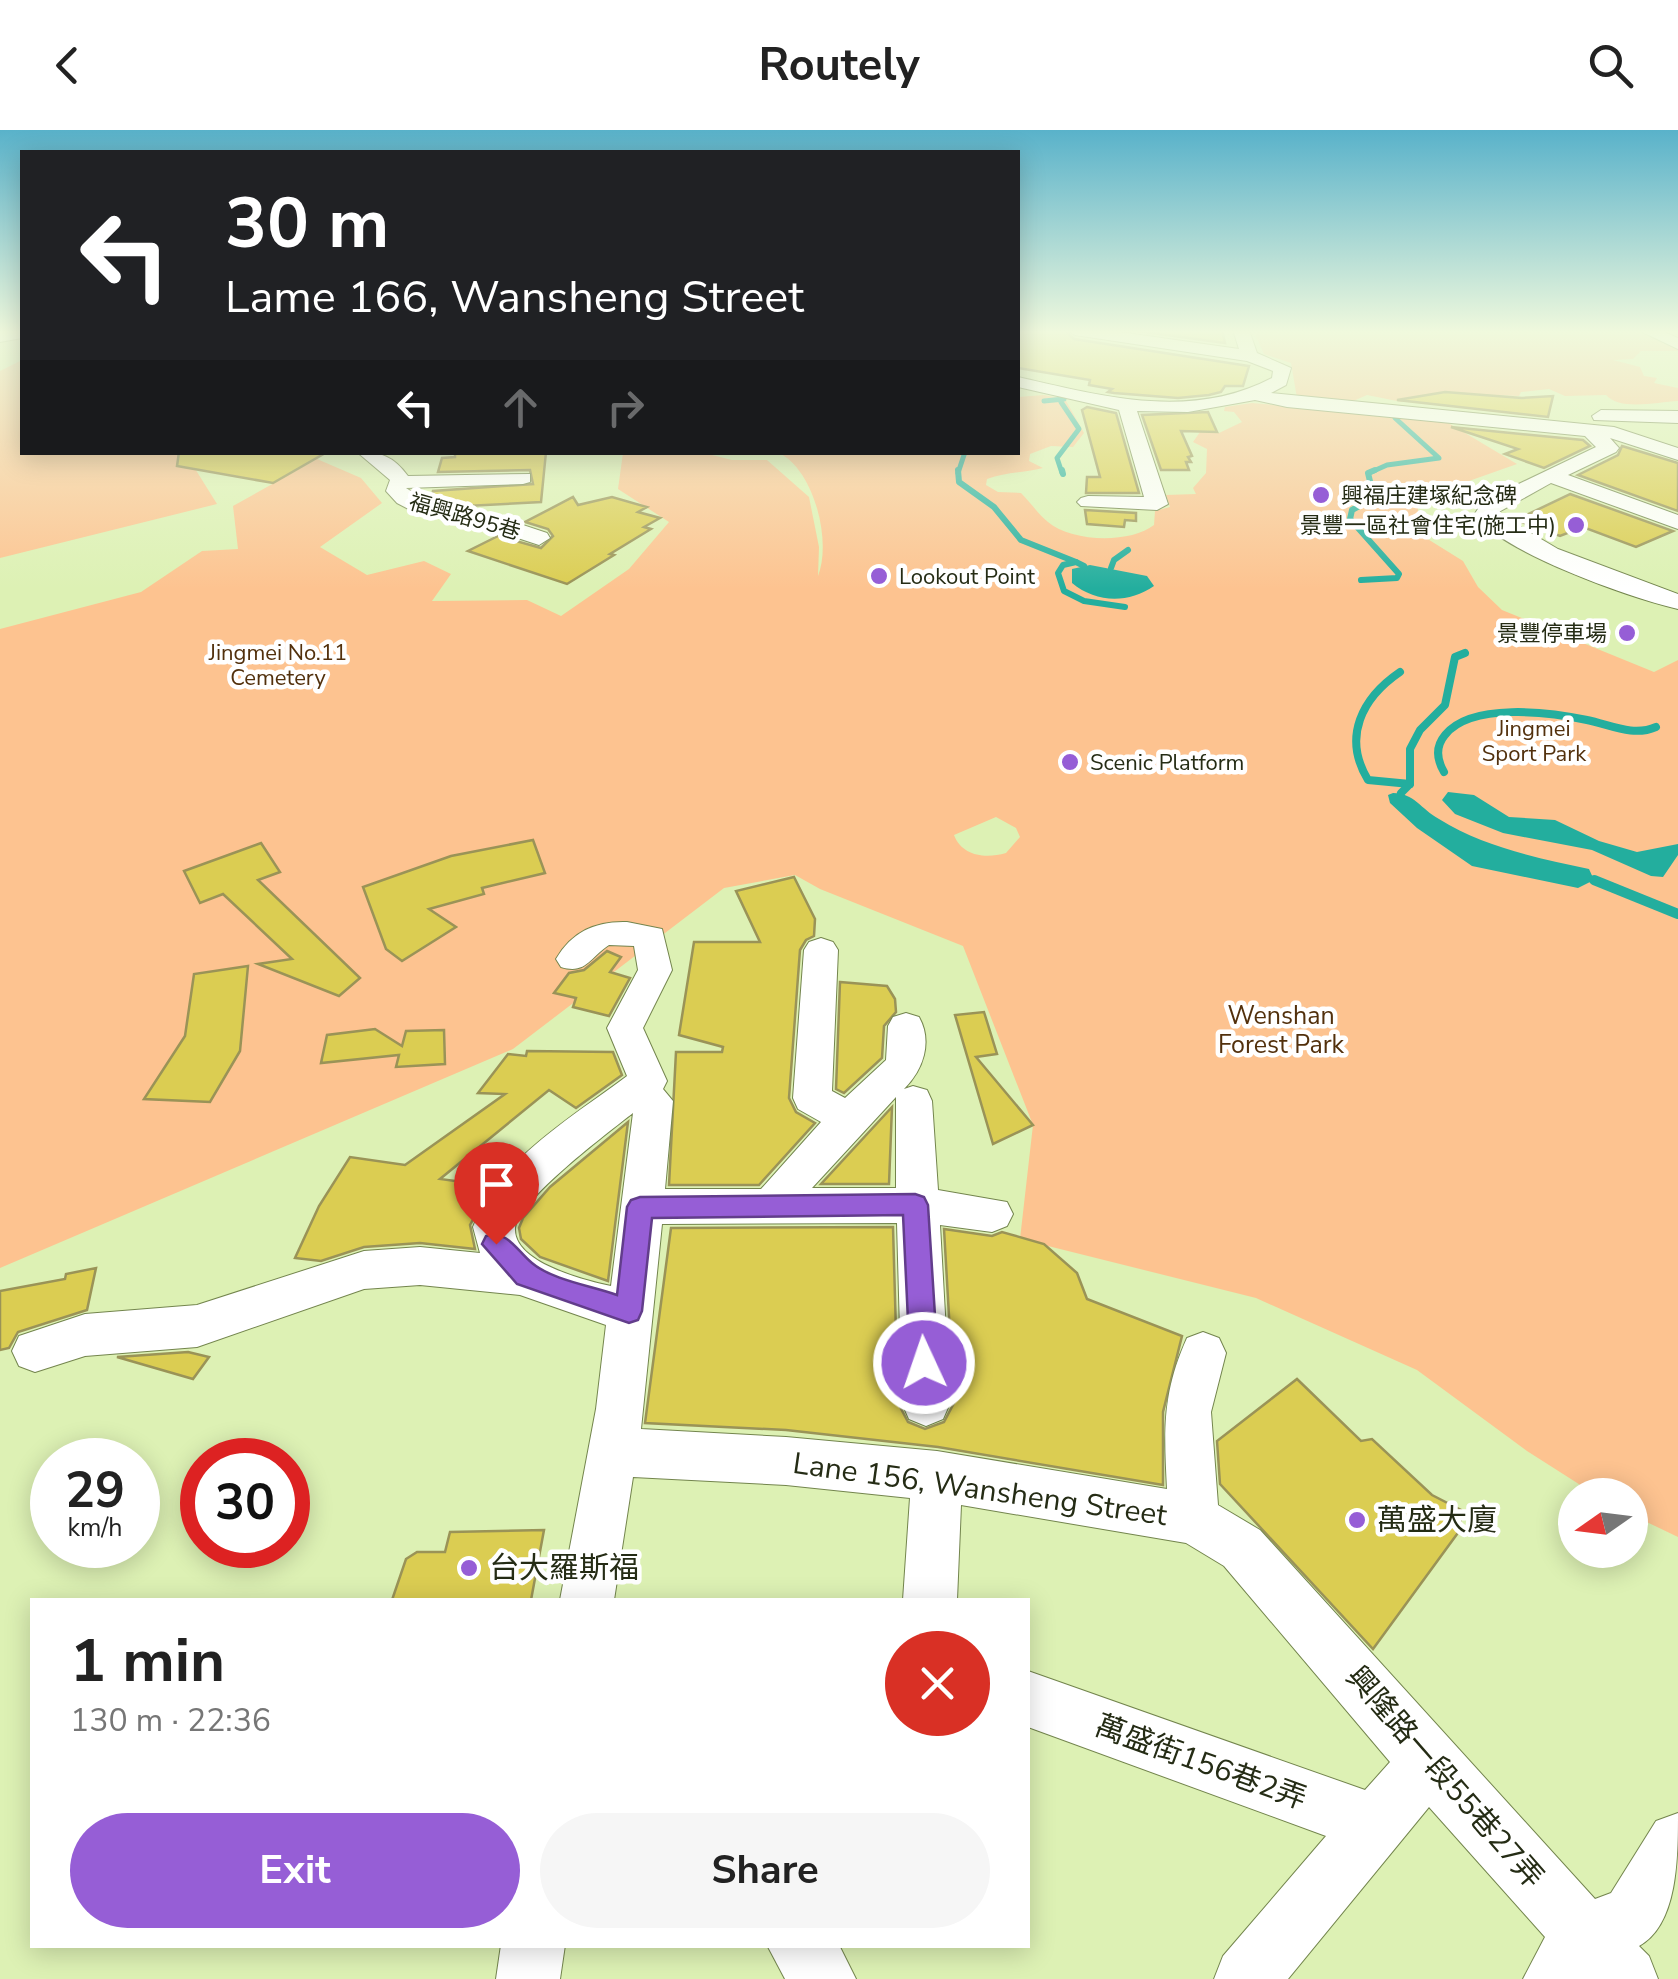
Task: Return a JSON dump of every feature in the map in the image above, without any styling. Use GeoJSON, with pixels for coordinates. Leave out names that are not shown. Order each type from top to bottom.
{"type":"FeatureCollection","features":[{"type":"Feature","properties":{"kind":"street"},"geometry":{"type":"LineString","coordinates":[[1088,502],[1157,504],[1116,416]]}},
{"type":"Feature","properties":{"kind":"street"},"geometry":{"type":"LineString","coordinates":[[1432,416],[1614,433],[1678,454]]}},
{"type":"Feature","properties":{"kind":"street"},"geometry":{"type":"LineString","coordinates":[[1606,416],[1678,417]]}},
{"type":"Feature","properties":{"kind":"street"},"geometry":{"type":"LineString","coordinates":[[1592,432],[1609,448],[1490,505],[1485,515],[1500,528],[1530,543],[1678,602]]}},
{"type":"Feature","properties":{"kind":"street","name":"福興路95巷"},"geometry":{"type":"LineString","coordinates":[[372,455],[392,466],[402,482],[395,486],[396,491],[413,504],[445,514],[474,516],[540,538]]}},
{"type":"Feature","properties":{"kind":"street"},"geometry":{"type":"LineString","coordinates":[[1550,476],[1678,522]]}},
{"type":"Feature","properties":{"kind":"street"},"geometry":{"type":"LineString","coordinates":[[402,482],[523,478]]}},
{"type":"Feature","properties":{"kind":"street"},"geometry":{"type":"LineString","coordinates":[[526,1276],[496,1244],[493,1228],[499,1210],[551,1156],[648,1081],[625,1028],[656,970],[650,937],[612,931],[585,942],[574,959]]}},
{"type":"Feature","properties":{"kind":"street"},"geometry":{"type":"LineString","coordinates":[[821,950],[812,1098],[848,1119]]}},
{"type":"Feature","properties":{"kind":"street"},"geometry":{"type":"LineString","coordinates":[[774,1204],[848,1119],[905,1065],[906,1026]]}},
{"type":"Feature","properties":{"kind":"street"},"geometry":{"type":"LineString","coordinates":[[587,1598],[614,1452],[654,1100]]}},
{"type":"Feature","properties":{"kind":"street"},"geometry":{"type":"LineString","coordinates":[[913,1101],[926,1403]]}},
{"type":"Feature","properties":{"kind":"street"},"geometry":{"type":"LineString","coordinates":[[640,1207],[915,1205],[992,1214]]}},
{"type":"Feature","properties":{"kind":"street"},"geometry":{"type":"LineString","coordinates":[[35,1352],[85,1335],[197,1326],[364,1270],[420,1266],[526,1276],[629,1311]]}},
{"type":"Feature","properties":{"kind":"street"},"geometry":{"type":"LineString","coordinates":[[1194,1520],[1187,1412],[1203,1353]]}},
{"type":"Feature","properties":{"kind":"street","name":"Lane 156, Wansheng Street"},"geometry":{"type":"LineString","coordinates":[[614,1452],[786,1461],[937,1476],[1194,1520],[1242,1548],[1307,1619]]}},
{"type":"Feature","properties":{"kind":"street"},"geometry":{"type":"LineString","coordinates":[[930,1598],[937,1476]]}},
{"type":"Feature","properties":{"kind":"street","name":"興隆路一段55巷27弄"},"geometry":{"type":"LineString","coordinates":[[1307,1619],[1428,1762],[1589,1964],[1632,1917],[1678,1843]]}},
{"type":"Feature","properties":{"kind":"street","name":"萬盛街156巷2弄"},"geometry":{"type":"LineString","coordinates":[[1030,1700],[1375,1824]]}},
{"type":"Feature","properties":{"kind":"street"},"geometry":{"type":"LineString","coordinates":[[1246,1979],[1428,1762]]}},
{"type":"Feature","properties":{"kind":"street"},"geometry":{"type":"LineString","coordinates":[[528,1979],[533,1948]]}},
{"type":"Feature","properties":{"kind":"street"},"geometry":{"type":"LineString","coordinates":[[801,1948],[824,1979]]}},
{"type":"Feature","properties":{"kind":"green space"},"geometry":{"type":"Polygon","coordinates":[[[0,416],[20,416],[20,455],[196,455],[189,459],[217,504],[0,558],[0,416]]]}},
{"type":"Feature","properties":{"kind":"green space"},"geometry":{"type":"Polygon","coordinates":[[[1020,416],[1075,416],[1084,433],[1073,447],[1051,446],[1030,454],[1029,461],[1043,468],[987,479],[986,485],[998,492],[1021,493],[1058,529],[1085,537],[1116,538],[1154,525],[1155,511],[1170,507],[1166,495],[1196,494],[1193,488],[1206,473],[1207,449],[1193,442],[1200,432],[1219,433],[1242,422],[1237,416],[1394,416],[1445,421],[1517,464],[1418,499],[1418,533],[1463,561],[1478,587],[1502,610],[1654,672],[1678,660],[1678,1537],[1648,1523],[1648,1478],[1569,1478],[1417,1370],[1256,1298],[1020,1239],[1033,1125],[963,946],[820,889],[795,875],[724,888],[513,1049],[0,1268],[0,629],[141,592],[202,551],[238,549],[233,506],[317,459],[361,478],[382,503],[320,547],[367,575],[424,561],[451,574],[432,601],[527,600],[561,616],[629,569],[669,522],[618,489],[623,455],[712,455],[732,460],[767,460],[809,497],[819,547],[818,576],[822,561],[821,526],[802,474],[782,455],[1020,455],[1020,416]],[[996,817],[954,835],[968,852],[1006,853],[1020,837],[1016,828],[996,817]]]}},
{"type":"Feature","properties":{"kind":"water"},"geometry":{"type":"Polygon","coordinates":[[[1090,565],[1147,576],[1154,586],[1123,598],[1091,594],[1072,583],[1072,569],[1090,565]]]}},
{"type":"Feature","properties":{"kind":"water"},"geometry":{"type":"Polygon","coordinates":[[[1448,792],[1474,795],[1509,817],[1555,820],[1599,841],[1637,852],[1678,844],[1678,855],[1663,877],[1651,876],[1592,850],[1503,833],[1455,814],[1442,800],[1448,792]]]}},
{"type":"Feature","properties":{"kind":"water"},"geometry":{"type":"Polygon","coordinates":[[[1388,795],[1412,799],[1474,837],[1531,856],[1589,869],[1594,880],[1578,888],[1472,866],[1417,828],[1390,803],[1388,795]]]}},
{"type":"Feature","properties":{"kind":"building"},"geometry":{"type":"Polygon","coordinates":[[[1084,416],[1117,416],[1139,493],[1086,493],[1087,477],[1100,477],[1084,416]]]}},
{"type":"Feature","properties":{"kind":"building"},"geometry":{"type":"Polygon","coordinates":[[[1142,416],[1210,416],[1217,432],[1181,431],[1192,456],[1188,457],[1191,462],[1186,462],[1189,470],[1161,470],[1142,416]]]}},
{"type":"Feature","properties":{"kind":"building"},"geometry":{"type":"Polygon","coordinates":[[[1451,427],[1583,440],[1590,446],[1544,468],[1505,454],[1518,449],[1451,427]]]}},
{"type":"Feature","properties":{"kind":"building"},"geometry":{"type":"Polygon","coordinates":[[[1622,446],[1678,463],[1678,511],[1578,475],[1618,455],[1622,446]]]}},
{"type":"Feature","properties":{"kind":"building"},"geometry":{"type":"Polygon","coordinates":[[[179,455],[322,455],[273,483],[177,466],[179,455]]]}},
{"type":"Feature","properties":{"kind":"building"},"geometry":{"type":"Polygon","coordinates":[[[546,455],[541,502],[466,506],[432,500],[433,491],[533,484],[530,470],[438,472],[442,458],[546,455]]]}},
{"type":"Feature","properties":{"kind":"building","name":"景豐一區社會住宅(施工中)"},"geometry":{"type":"Polygon","coordinates":[[[1570,494],[1673,531],[1636,547],[1583,527],[1560,536],[1516,520],[1570,494]]]}},
{"type":"Feature","properties":{"kind":"building"},"geometry":{"type":"Polygon","coordinates":[[[573,497],[578,505],[612,497],[647,507],[638,512],[660,518],[644,527],[651,529],[567,584],[468,551],[498,536],[541,548],[553,536],[548,529],[525,522],[573,497]]]}},
{"type":"Feature","properties":{"kind":"building"},"geometry":{"type":"Polygon","coordinates":[[[1085,510],[1136,513],[1136,521],[1125,520],[1124,527],[1087,524],[1085,510]]]}},
{"type":"Feature","properties":{"kind":"building"},"geometry":{"type":"Polygon","coordinates":[[[533,840],[545,873],[482,888],[484,894],[429,909],[456,927],[402,961],[386,949],[363,887],[451,856],[533,840]]]}},
{"type":"Feature","properties":{"kind":"building"},"geometry":{"type":"Polygon","coordinates":[[[261,843],[280,872],[258,880],[360,978],[339,996],[258,964],[292,959],[223,894],[200,903],[184,871],[261,843]]]}},
{"type":"Feature","properties":{"kind":"building"},"geometry":{"type":"Polygon","coordinates":[[[794,877],[815,919],[814,936],[800,950],[789,1098],[796,1112],[815,1123],[759,1185],[669,1185],[676,1052],[722,1052],[723,1047],[679,1035],[694,942],[760,942],[736,891],[794,877]]]}},
{"type":"Feature","properties":{"kind":"building"},"geometry":{"type":"Polygon","coordinates":[[[607,951],[621,957],[610,972],[630,978],[609,1016],[573,1007],[576,998],[554,993],[569,973],[584,970],[607,951]]]}},
{"type":"Feature","properties":{"kind":"building"},"geometry":{"type":"Polygon","coordinates":[[[248,966],[240,1051],[210,1102],[144,1099],[185,1036],[194,974],[248,966]]]}},
{"type":"Feature","properties":{"kind":"building"},"geometry":{"type":"Polygon","coordinates":[[[840,982],[887,986],[895,999],[896,1012],[884,1026],[882,1058],[844,1093],[836,1089],[840,982]]]}},
{"type":"Feature","properties":{"kind":"building"},"geometry":{"type":"Polygon","coordinates":[[[984,1012],[997,1054],[976,1057],[1033,1125],[993,1144],[955,1015],[984,1012]]]}},
{"type":"Feature","properties":{"kind":"building"},"geometry":{"type":"Polygon","coordinates":[[[375,1029],[402,1046],[406,1031],[444,1030],[445,1064],[396,1067],[399,1055],[321,1063],[327,1035],[375,1029]]]}},
{"type":"Feature","properties":{"kind":"building"},"geometry":{"type":"Polygon","coordinates":[[[527,1051],[613,1052],[622,1075],[576,1108],[549,1090],[440,1179],[492,1186],[470,1225],[475,1249],[420,1243],[364,1247],[321,1261],[295,1258],[319,1206],[350,1157],[405,1165],[505,1094],[478,1093],[508,1054],[526,1056],[527,1051]]]}},
{"type":"Feature","properties":{"kind":"building"},"geometry":{"type":"Polygon","coordinates":[[[892,1107],[889,1184],[821,1184],[892,1107]]]}},
{"type":"Feature","properties":{"kind":"building"},"geometry":{"type":"Polygon","coordinates":[[[628,1122],[608,1281],[540,1257],[521,1239],[519,1228],[523,1218],[550,1187],[628,1122]]]}},
{"type":"Feature","properties":{"kind":"building"},"geometry":{"type":"Polygon","coordinates":[[[893,1227],[898,1403],[908,1422],[925,1429],[944,1422],[954,1403],[944,1229],[992,1236],[1002,1232],[1044,1244],[1077,1273],[1087,1299],[1182,1336],[1163,1412],[1163,1485],[938,1447],[786,1430],[645,1423],[671,1228],[893,1227]]]}},
{"type":"Feature","properties":{"kind":"building"},"geometry":{"type":"Polygon","coordinates":[[[96,1268],[87,1310],[18,1332],[9,1348],[0,1350],[0,1291],[65,1279],[66,1274],[96,1268]]]}},
{"type":"Feature","properties":{"kind":"building"},"geometry":{"type":"Polygon","coordinates":[[[188,1352],[209,1357],[193,1379],[117,1357],[188,1352]]]}},
{"type":"Feature","properties":{"kind":"building","name":"萬盛大廈"},"geometry":{"type":"Polygon","coordinates":[[[1297,1379],[1361,1441],[1372,1439],[1432,1495],[1461,1510],[1460,1530],[1373,1649],[1220,1484],[1217,1441],[1297,1379]]]}},
{"type":"Feature","properties":{"kind":"building","name":"台大羅斯福"},"geometry":{"type":"Polygon","coordinates":[[[544,1530],[531,1598],[393,1598],[406,1559],[417,1552],[445,1552],[450,1532],[544,1530]]]}},
{"type":"Feature","properties":{"kind":"waterway"},"geometry":{"type":"LineString","coordinates":[[1062,473],[1057,458],[1079,429],[1071,416]]}},
{"type":"Feature","properties":{"kind":"waterway"},"geometry":{"type":"LineString","coordinates":[[1369,473],[1387,465],[1439,458],[1395,418]]}},
{"type":"Feature","properties":{"kind":"waterway"},"geometry":{"type":"LineString","coordinates":[[958,472],[964,455]]}},
{"type":"Feature","properties":{"kind":"waterway"},"geometry":{"type":"LineString","coordinates":[[1062,470],[1063,474]]}},
{"type":"Feature","properties":{"kind":"waterway"},"geometry":{"type":"LineString","coordinates":[[1361,580],[1397,578],[1399,574],[1350,519],[1352,510],[1374,498],[1368,473],[1375,470]]}},
{"type":"Feature","properties":{"kind":"waterway"},"geometry":{"type":"LineString","coordinates":[[958,472],[959,482],[994,507],[1021,540],[1076,562]]}},
{"type":"Feature","properties":{"kind":"waterway"},"geometry":{"type":"LineString","coordinates":[[1111,568],[1114,560],[1128,550]]}},
{"type":"Feature","properties":{"kind":"waterway"},"geometry":{"type":"LineString","coordinates":[[1076,562],[1084,566]]}},
{"type":"Feature","properties":{"kind":"waterway"},"geometry":{"type":"LineString","coordinates":[[1076,562],[1063,565],[1058,573],[1064,591],[1084,601],[1125,607]]}},
{"type":"Feature","properties":{"kind":"waterway"},"geometry":{"type":"LineString","coordinates":[[1410,784],[1410,749],[1420,730],[1445,705],[1455,657],[1465,653]]}},
{"type":"Feature","properties":{"kind":"waterway"},"geometry":{"type":"LineString","coordinates":[[1400,672],[1366,706],[1357,734],[1357,749],[1368,780],[1410,784]]}},
{"type":"Feature","properties":{"kind":"waterway"},"geometry":{"type":"LineString","coordinates":[[1444,772],[1438,754],[1440,744],[1457,725],[1473,718],[1512,712],[1553,714],[1630,730],[1656,727]]}},
{"type":"Feature","properties":{"kind":"waterway"},"geometry":{"type":"LineString","coordinates":[[1401,793],[1410,784]]}},
{"type":"Feature","properties":{"kind":"waterway"},"geometry":{"type":"LineString","coordinates":[[1594,880],[1678,914]]}},
{"type":"Feature","properties":{"kind":"place","name":"興福庄建塚紀念碑"},"geometry":{"type":"Point","coordinates":[1321,495]}},
{"type":"Feature","properties":{"kind":"place","name":"景豐一區社會住宅(施工中)"},"geometry":{"type":"Point","coordinates":[1576,525]}},
{"type":"Feature","properties":{"kind":"place","name":"Lookout Point"},"geometry":{"type":"Point","coordinates":[879,576]}},
{"type":"Feature","properties":{"kind":"place","name":"景豐停車場"},"geometry":{"type":"Point","coordinates":[1627,633]}},
{"type":"Feature","properties":{"kind":"place","name":"Scenic Platform"},"geometry":{"type":"Point","coordinates":[1070,762]}},
{"type":"Feature","properties":{"kind":"place","name":"萬盛大廈"},"geometry":{"type":"Point","coordinates":[1357,1520]}},
{"type":"Feature","properties":{"kind":"place","name":"台大羅斯福"},"geometry":{"type":"Point","coordinates":[469,1568]}},
{"type":"Feature","properties":{"kind":"route"},"geometry":{"type":"LineString","coordinates":[[496,1244],[526,1276],[629,1311],[640,1207],[915,1205],[924,1363]]}},
{"type":"Feature","properties":{"kind":"park label","name":"Jingmei No.11 Cemetery"},"geometry":{"type":"Point","coordinates":[278,664]}},
{"type":"Feature","properties":{"kind":"park label","name":"Jingmei Sport Park"},"geometry":{"type":"Point","coordinates":[1534,740]}},
{"type":"Feature","properties":{"kind":"park label","name":"Wenshan Forest Park"},"geometry":{"type":"Point","coordinates":[1281,1030]}}]}
